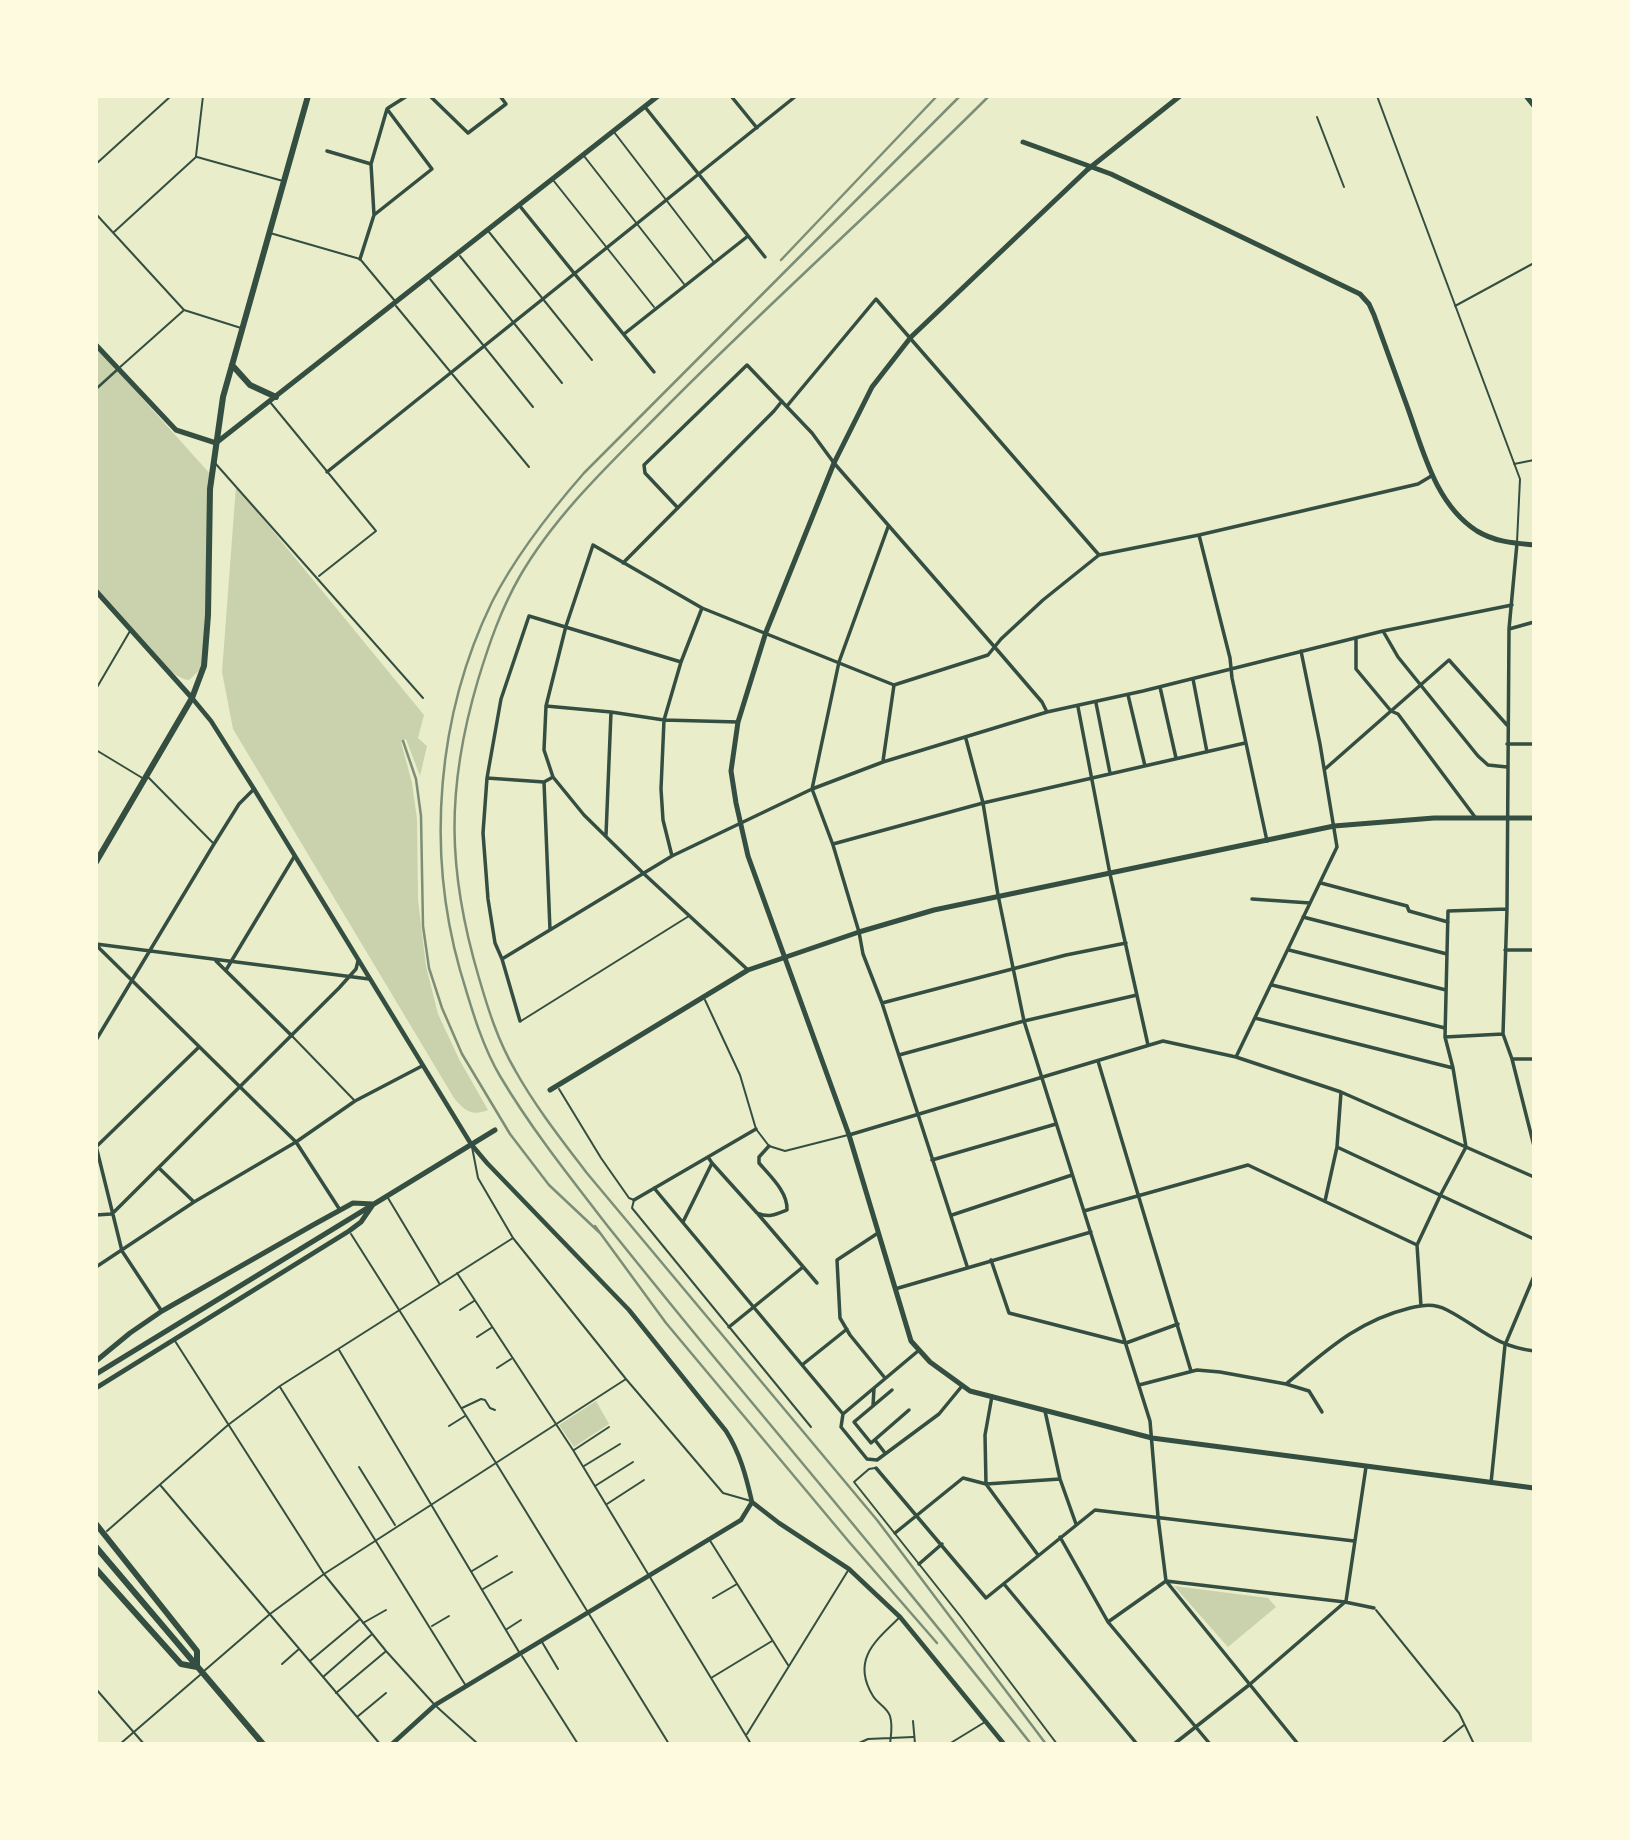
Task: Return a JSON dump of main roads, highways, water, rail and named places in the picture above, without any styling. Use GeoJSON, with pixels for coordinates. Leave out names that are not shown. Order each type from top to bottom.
{"type":"FeatureCollection","features":[{"type":"Feature","properties":{"kind":"main road"},"geometry":{"type":"LineString","coordinates":[[96,862],[192,698],[204,666],[208,615],[210,489],[223,397],[308,96]]}},
{"type":"Feature","properties":{"kind":"main road"},"geometry":{"type":"LineString","coordinates":[[216,443],[658,96]]}},
{"type":"Feature","properties":{"kind":"main road"},"geometry":{"type":"LineString","coordinates":[[1180,96],[1092,166],[911,337],[872,387],[834,463],[766,632],[738,722],[731,771],[748,856],[849,1135],[911,1341],[939,1369],[970,1391],[1152,1438],[1534,1488]]}},
{"type":"Feature","properties":{"kind":"main road"},"geometry":{"type":"LineString","coordinates":[[1526,96],[1534,106]]}},
{"type":"Feature","properties":{"kind":"main road"},"geometry":{"type":"LineString","coordinates":[[1023,142],[1092,166],[1360,294],[1374,315],[1433,475],[1457,513],[1476,530],[1505,542],[1534,545]]}},
{"type":"Feature","properties":{"kind":"main road"},"geometry":{"type":"LineString","coordinates":[[96,345],[176,430],[216,443]]}},
{"type":"Feature","properties":{"kind":"main road"},"geometry":{"type":"LineString","coordinates":[[232,365],[250,385],[273,399]]}},
{"type":"Feature","properties":{"kind":"main road"},"geometry":{"type":"LineString","coordinates":[[96,591],[192,698]]}},
{"type":"Feature","properties":{"kind":"main road"},"geometry":{"type":"LineString","coordinates":[[550,1090],[748,970],[934,910],[1334,826],[1434,817],[1534,818]]}},
{"type":"Feature","properties":{"kind":"main road"},"geometry":{"type":"LineString","coordinates":[[96,1374],[495,1130]]}},
{"type":"Feature","properties":{"kind":"main road"},"geometry":{"type":"LineString","coordinates":[[96,1361],[162,1311],[340,1210],[353,1203],[373,1204]]}},
{"type":"Feature","properties":{"kind":"main road"},"geometry":{"type":"LineString","coordinates":[[96,1388],[175,1342],[349,1231],[361,1222],[373,1204]]}},
{"type":"Feature","properties":{"kind":"main road"},"geometry":{"type":"LineString","coordinates":[[96,1524],[197,1651],[200,1670]]}},
{"type":"Feature","properties":{"kind":"main road"},"geometry":{"type":"LineString","coordinates":[[96,1547],[263,1744]]}},
{"type":"Feature","properties":{"kind":"main road"},"geometry":{"type":"LineString","coordinates":[[96,1569],[181,1664],[200,1670]]}},
{"type":"Feature","properties":{"kind":"railway"},"geometry":{"type":"LineString","coordinates":[[781,260],[937,96]]}},
{"type":"Feature","properties":{"kind":"railway"},"geometry":{"type":"LineString","coordinates":[[960,96],[584,473],[558,503],[512,568],[492,602],[473,645],[459,690],[443,783],[443,878],[449,924],[477,1024],[500,1076],[525,1116],[610,1229],[1031,1744]]}},
{"type":"Feature","properties":{"kind":"railway"},"geometry":{"type":"LineString","coordinates":[[989,96],[706,368],[607,467],[551,530],[513,588],[482,667],[460,757],[454,829],[461,901],[479,978],[503,1048],[531,1096],[586,1172],[877,1520],[1046,1744]]}},
{"type":"Feature","properties":{"kind":"railway"},"geometry":{"type":"LineString","coordinates":[[403,741],[416,779],[421,816],[423,926],[429,968],[442,1008],[462,1054],[510,1134],[549,1185],[600,1233]]}},
{"type":"Feature","properties":{"kind":"railway"},"geometry":{"type":"LineString","coordinates":[[595,1226],[666,1323],[937,1643]]}}]}
